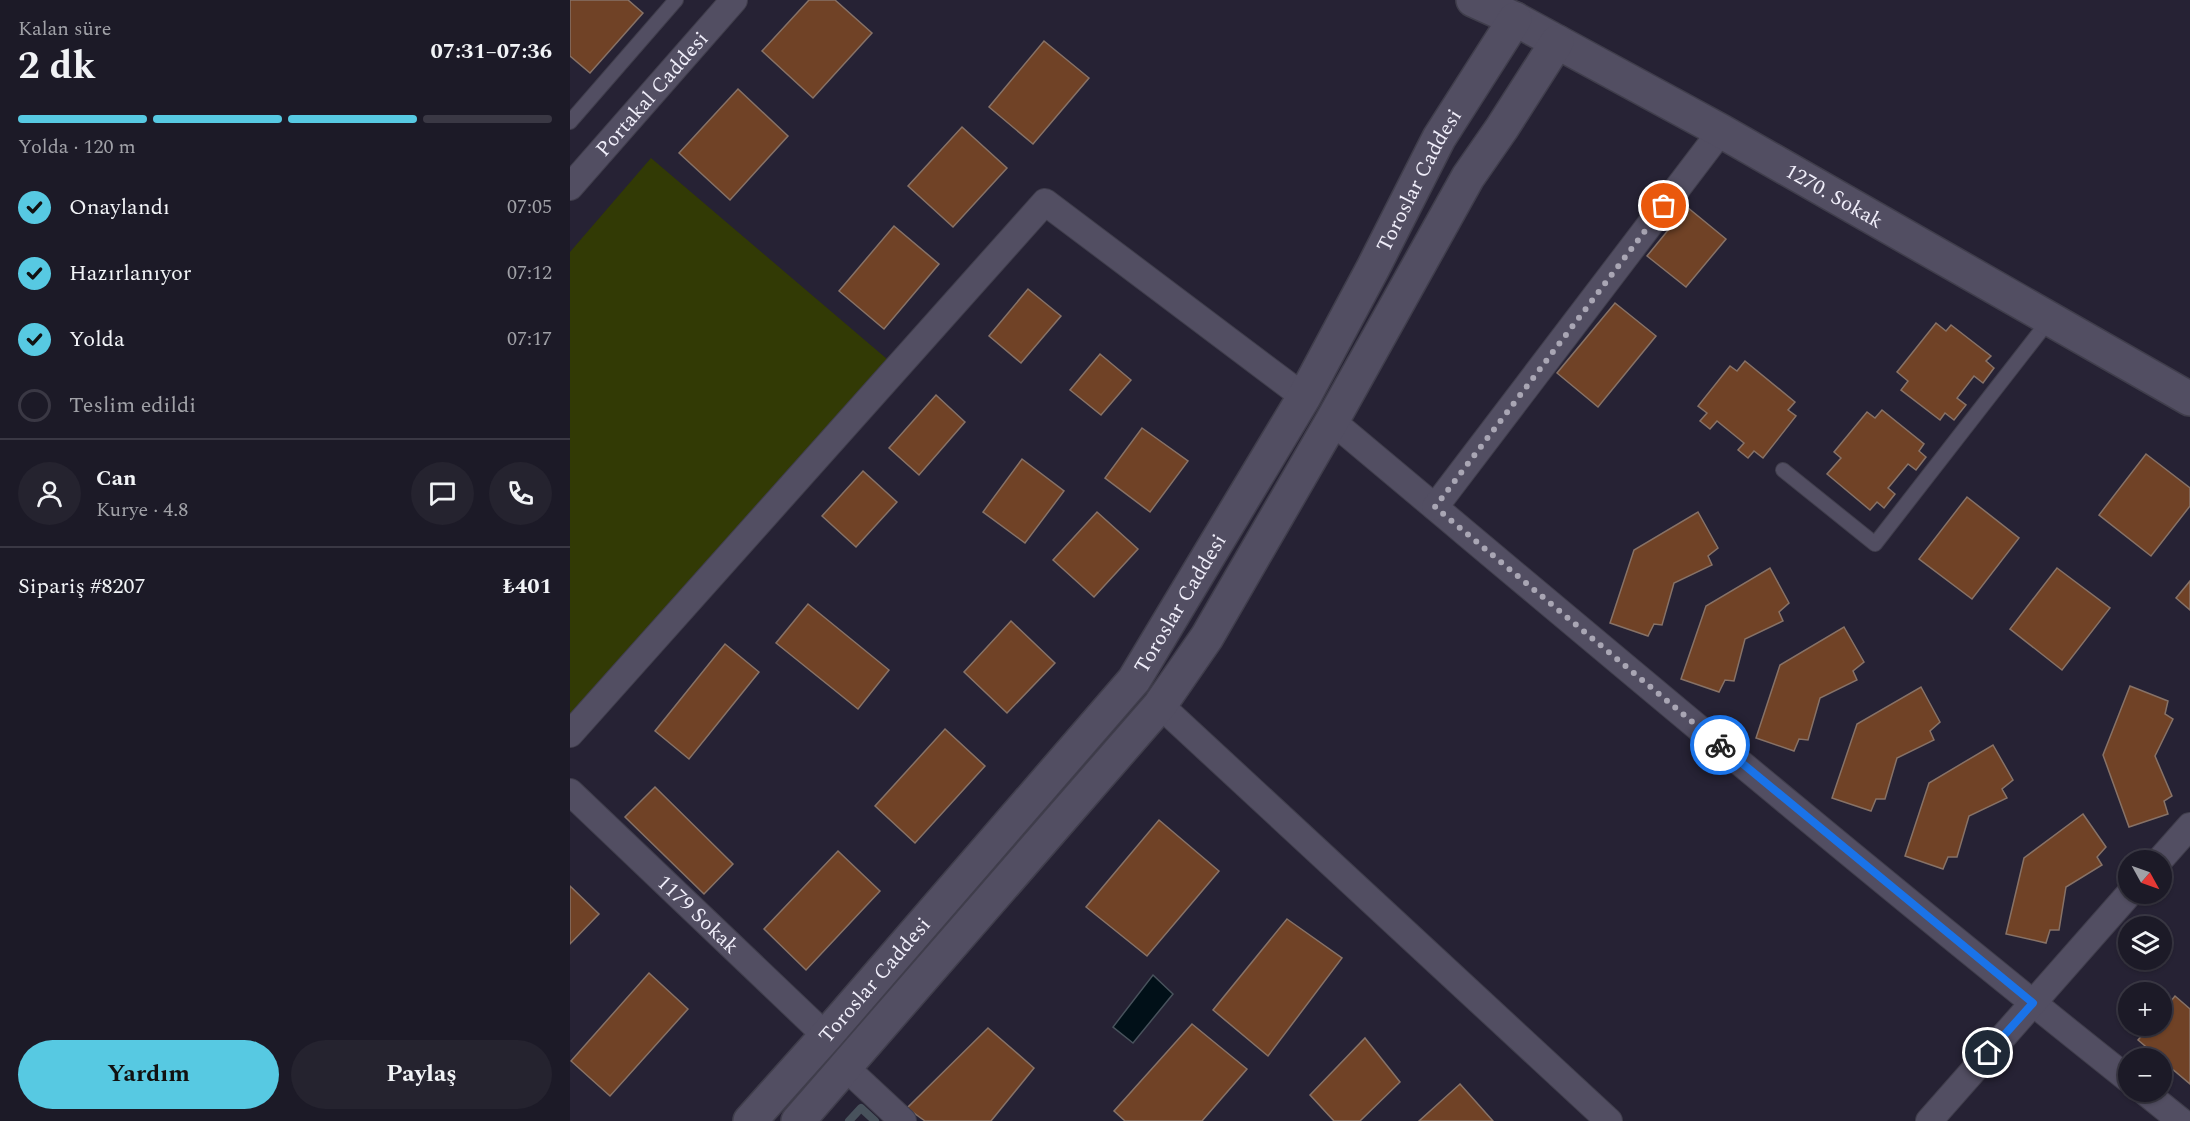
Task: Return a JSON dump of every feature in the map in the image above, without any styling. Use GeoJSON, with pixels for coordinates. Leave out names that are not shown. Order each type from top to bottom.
{"type":"FeatureCollection","features":[{"type":"Feature","properties":{"kind":"street","name":"Portakal Caddesi"},"geometry":{"type":"LineString","coordinates":[[570,187],[734,0]]}},
{"type":"Feature","properties":{"kind":"street","name":"1270. Sokak"},"geometry":{"type":"LineString","coordinates":[[1473,0],[1515,19],[1721,131],[2190,399]]}},
{"type":"Feature","properties":{"kind":"street","name":"Toroslar Caddesi"},"geometry":{"type":"LineString","coordinates":[[750,1121],[1134,680],[1304,397],[1439,138],[1515,19]]}},
{"type":"Feature","properties":{"kind":"street","name":"Toroslar Caddesi"},"geometry":{"type":"LineString","coordinates":[[798,1121],[1161,705],[1207,637],[1332,421],[1468,177],[1557,42]]}},
{"type":"Feature","properties":{"kind":"street"},"geometry":{"type":"LineString","coordinates":[[1435,507],[1721,131]]}},
{"type":"Feature","properties":{"kind":"street"},"geometry":{"type":"LineString","coordinates":[[570,734],[1045,202],[1304,397]]}},
{"type":"Feature","properties":{"kind":"street"},"geometry":{"type":"LineString","coordinates":[[1332,421],[2118,1071]]}},
{"type":"Feature","properties":{"kind":"street"},"geometry":{"type":"LineString","coordinates":[[1134,680],[1609,1121]]}},
{"type":"Feature","properties":{"kind":"street","name":"1179 Sokak"},"geometry":{"type":"LineString","coordinates":[[570,792],[826,1035]]}},
{"type":"Feature","properties":{"kind":"street"},"geometry":{"type":"LineString","coordinates":[[2169,850],[2190,826]]}},
{"type":"Feature","properties":{"kind":"street"},"geometry":{"type":"LineString","coordinates":[[1929,1121],[2120,904]]}},
{"type":"Feature","properties":{"kind":"street"},"geometry":{"type":"LineString","coordinates":[[845,1067],[903,1121]]}},
{"type":"Feature","properties":{"kind":"street"},"geometry":{"type":"LineString","coordinates":[[2157,1102],[2181,1121]]}},
{"type":"Feature","properties":{"kind":"lane"},"geometry":{"type":"LineString","coordinates":[[570,122],[676,0]]}},
{"type":"Feature","properties":{"kind":"lane"},"geometry":{"type":"LineString","coordinates":[[1783,470],[1875,544],[2050,319]]}},
{"type":"Feature","properties":{"kind":"green space"},"geometry":{"type":"Polygon","coordinates":[[[651,158],[887,359],[570,715],[570,252],[651,158]]]}},
{"type":"Feature","properties":{"kind":"shaded area"},"geometry":{"type":"Polygon","coordinates":[[[1153,975],[1173,994],[1133,1043],[1113,1027],[1153,975]]]}},
{"type":"Feature","properties":{"kind":"building"},"geometry":{"type":"Polygon","coordinates":[[[570,0],[628,0],[643,13],[590,73],[570,56],[570,0]]]}},
{"type":"Feature","properties":{"kind":"building"},"geometry":{"type":"Polygon","coordinates":[[[809,0],[835,0],[872,33],[813,98],[762,51],[809,0]]]}},
{"type":"Feature","properties":{"kind":"building"},"geometry":{"type":"Polygon","coordinates":[[[1044,41],[1089,78],[1033,144],[989,107],[1044,41]]]}},
{"type":"Feature","properties":{"kind":"building"},"geometry":{"type":"Polygon","coordinates":[[[738,89],[788,136],[730,200],[679,153],[738,89]]]}},
{"type":"Feature","properties":{"kind":"building"},"geometry":{"type":"Polygon","coordinates":[[[962,127],[1007,168],[953,227],[908,186],[962,127]]]}},
{"type":"Feature","properties":{"kind":"building"},"geometry":{"type":"Polygon","coordinates":[[[1687,207],[1726,239],[1686,287],[1647,256],[1687,207]]]}},
{"type":"Feature","properties":{"kind":"building"},"geometry":{"type":"Polygon","coordinates":[[[894,226],[939,264],[884,329],[839,291],[894,226]]]}},
{"type":"Feature","properties":{"kind":"building"},"geometry":{"type":"Polygon","coordinates":[[[1028,289],[1061,316],[1021,363],[989,336],[1028,289]]]}},
{"type":"Feature","properties":{"kind":"building"},"geometry":{"type":"Polygon","coordinates":[[[1615,303],[1656,336],[1598,407],[1557,373],[1615,303]]]}},
{"type":"Feature","properties":{"kind":"building"},"geometry":{"type":"Polygon","coordinates":[[[1936,323],[1946,331],[1951,325],[1991,356],[1986,361],[1994,368],[1983,383],[1974,376],[1957,398],[1966,405],[1954,420],[1945,413],[1940,420],[1901,390],[1908,381],[1897,372],[1936,323]]]}},
{"type":"Feature","properties":{"kind":"building"},"geometry":{"type":"Polygon","coordinates":[[[1100,354],[1131,380],[1101,415],[1070,390],[1100,354]]]}},
{"type":"Feature","properties":{"kind":"building"},"geometry":{"type":"Polygon","coordinates":[[[1745,361],[1795,402],[1788,410],[1796,416],[1763,458],[1754,451],[1748,458],[1738,450],[1744,443],[1717,421],[1710,429],[1700,421],[1707,413],[1698,406],[1730,366],[1737,371],[1745,361]]]}},
{"type":"Feature","properties":{"kind":"building"},"geometry":{"type":"Polygon","coordinates":[[[936,395],[965,422],[919,475],[889,448],[936,395]]]}},
{"type":"Feature","properties":{"kind":"building"},"geometry":{"type":"Polygon","coordinates":[[[1882,410],[1924,444],[1919,451],[1926,457],[1916,470],[1908,464],[1888,488],[1895,494],[1884,508],[1877,502],[1870,510],[1827,474],[1841,458],[1834,452],[1867,412],[1875,418],[1882,410]]]}},
{"type":"Feature","properties":{"kind":"building"},"geometry":{"type":"Polygon","coordinates":[[[1142,428],[1188,461],[1150,512],[1105,478],[1142,428]]]}},
{"type":"Feature","properties":{"kind":"building"},"geometry":{"type":"Polygon","coordinates":[[[2146,454],[2190,488],[2190,506],[2151,556],[2099,515],[2146,454]]]}},
{"type":"Feature","properties":{"kind":"building"},"geometry":{"type":"Polygon","coordinates":[[[1022,459],[1064,491],[1025,543],[983,512],[1022,459]]]}},
{"type":"Feature","properties":{"kind":"building"},"geometry":{"type":"Polygon","coordinates":[[[863,471],[897,502],[856,547],[822,516],[863,471]]]}},
{"type":"Feature","properties":{"kind":"building"},"geometry":{"type":"Polygon","coordinates":[[[1967,497],[2019,538],[1972,599],[1919,559],[1967,497]]]}},
{"type":"Feature","properties":{"kind":"building"},"geometry":{"type":"Polygon","coordinates":[[[1097,512],[1138,549],[1094,597],[1053,560],[1097,512]]]}},
{"type":"Feature","properties":{"kind":"building"},"geometry":{"type":"Polygon","coordinates":[[[1698,512],[1718,548],[1708,556],[1712,565],[1674,583],[1662,625],[1654,624],[1648,636],[1610,623],[1634,550],[1698,512]]]}},
{"type":"Feature","properties":{"kind":"building"},"geometry":{"type":"Polygon","coordinates":[[[1770,568],[1789,603],[1779,612],[1783,621],[1745,639],[1734,681],[1725,680],[1719,692],[1681,679],[1706,606],[1770,568]]]}},
{"type":"Feature","properties":{"kind":"building"},"geometry":{"type":"Polygon","coordinates":[[[2057,568],[2110,608],[2062,670],[2010,629],[2057,568]]]}},
{"type":"Feature","properties":{"kind":"building"},"geometry":{"type":"Polygon","coordinates":[[[2190,581],[2190,610],[2176,598],[2190,581]]]}},
{"type":"Feature","properties":{"kind":"building"},"geometry":{"type":"Polygon","coordinates":[[[808,604],[889,670],[858,709],[776,643],[808,604]]]}},
{"type":"Feature","properties":{"kind":"building"},"geometry":{"type":"Polygon","coordinates":[[[1011,621],[1055,663],[1007,713],[964,672],[1011,621]]]}},
{"type":"Feature","properties":{"kind":"building"},"geometry":{"type":"Polygon","coordinates":[[[1844,627],[1864,662],[1853,671],[1857,680],[1820,698],[1808,740],[1799,739],[1794,751],[1756,738],[1780,665],[1844,627]]]}},
{"type":"Feature","properties":{"kind":"building"},"geometry":{"type":"Polygon","coordinates":[[[725,644],[759,672],[689,759],[655,731],[725,644]]]}},
{"type":"Feature","properties":{"kind":"building"},"geometry":{"type":"Polygon","coordinates":[[[2130,686],[2168,701],[2165,714],[2173,719],[2155,756],[2172,796],[2164,801],[2168,814],[2129,827],[2103,755],[2130,686]]]}},
{"type":"Feature","properties":{"kind":"building"},"geometry":{"type":"Polygon","coordinates":[[[1921,687],[1940,722],[1930,731],[1934,740],[1897,758],[1885,799],[1876,799],[1871,811],[1832,798],[1857,724],[1921,687]]]}},
{"type":"Feature","properties":{"kind":"building"},"geometry":{"type":"Polygon","coordinates":[[[945,729],[985,766],[915,843],[875,806],[945,729]]]}},
{"type":"Feature","properties":{"kind":"building"},"geometry":{"type":"Polygon","coordinates":[[[1993,745],[2013,780],[2002,789],[2007,798],[1969,816],[1957,857],[1948,857],[1943,869],[1905,856],[1929,783],[1993,745]]]}},
{"type":"Feature","properties":{"kind":"building"},"geometry":{"type":"Polygon","coordinates":[[[655,787],[733,864],[704,894],[625,817],[655,787]]]}},
{"type":"Feature","properties":{"kind":"building"},"geometry":{"type":"Polygon","coordinates":[[[2083,814],[2106,847],[2097,857],[2102,865],[2066,887],[2059,930],[2050,930],[2046,943],[2006,934],[2024,858],[2083,814]]]}},
{"type":"Feature","properties":{"kind":"building"},"geometry":{"type":"Polygon","coordinates":[[[1159,820],[1219,871],[1147,956],[1086,907],[1159,820]]]}},
{"type":"Feature","properties":{"kind":"building"},"geometry":{"type":"Polygon","coordinates":[[[838,851],[880,891],[806,970],[764,929],[838,851]]]}},
{"type":"Feature","properties":{"kind":"building"},"geometry":{"type":"Polygon","coordinates":[[[570,886],[599,914],[570,944],[570,886]]]}},
{"type":"Feature","properties":{"kind":"building"},"geometry":{"type":"Polygon","coordinates":[[[1287,919],[1342,958],[1268,1056],[1213,1010],[1287,919]]]}},
{"type":"Feature","properties":{"kind":"building"},"geometry":{"type":"Polygon","coordinates":[[[649,973],[688,1009],[610,1096],[571,1061],[649,973]]]}},
{"type":"Feature","properties":{"kind":"building"},"geometry":{"type":"Polygon","coordinates":[[[2175,996],[2190,1009],[2190,1084],[2172,1069],[2172,1048],[2147,1048],[2138,1040],[2141,1036],[2172,1036],[2172,1000],[2175,996]]]}},
{"type":"Feature","properties":{"kind":"building"},"geometry":{"type":"Polygon","coordinates":[[[1192,1024],[1247,1069],[1202,1121],[1125,1121],[1114,1111],[1192,1024]]]}},
{"type":"Feature","properties":{"kind":"building"},"geometry":{"type":"Polygon","coordinates":[[[988,1028],[1034,1068],[991,1121],[925,1121],[907,1108],[988,1028]]]}},
{"type":"Feature","properties":{"kind":"building"},"geometry":{"type":"Polygon","coordinates":[[[1365,1038],[1400,1082],[1360,1121],[1334,1121],[1310,1095],[1365,1038]]]}},
{"type":"Feature","properties":{"kind":"building"},"geometry":{"type":"Polygon","coordinates":[[[1460,1084],[1493,1121],[1419,1121],[1460,1084]]]}},
{"type":"Feature","properties":{"kind":"waterway"},"geometry":{"type":"LineString","coordinates":[[849,1121],[861,1108],[875,1121]]}},
{"type":"Feature","properties":{"kind":"way so far"},"geometry":{"type":"LineString","coordinates":[[1664,206],[1435,507],[1720,745]]}},
{"type":"Feature","properties":{"kind":"route"},"geometry":{"type":"LineString","coordinates":[[1720,745],[2033,1003],[1988,1053]]}}]}
